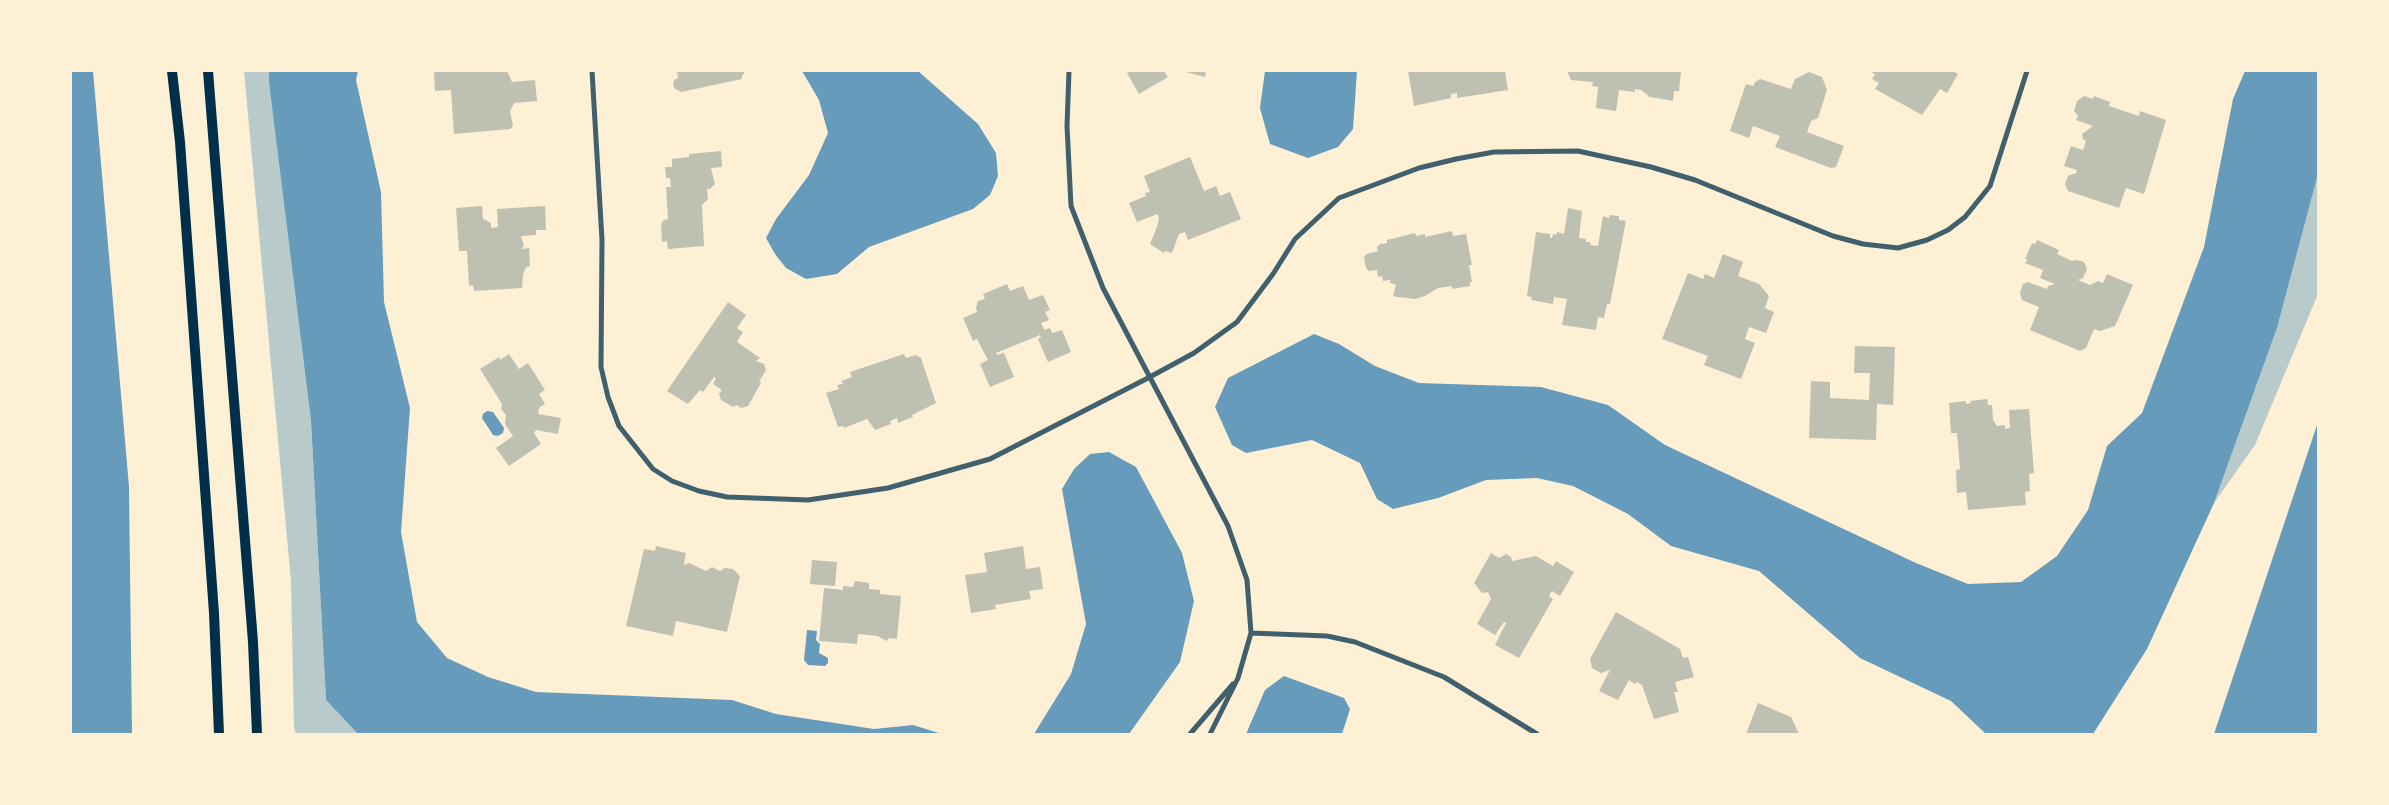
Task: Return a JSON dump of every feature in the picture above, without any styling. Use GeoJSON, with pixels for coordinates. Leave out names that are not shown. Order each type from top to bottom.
{"type":"FeatureCollection","features":[{"type":"Feature","properties":{"kind":"main road"},"geometry":{"type":"LineString","coordinates":[[172,71],[182,161],[213,603],[219,734]]}},
{"type":"Feature","properties":{"kind":"main road"},"geometry":{"type":"LineString","coordinates":[[208,71],[253,642],[257,734]]}},
{"type":"Feature","properties":{"kind":"street"},"geometry":{"type":"LineString","coordinates":[[592,71],[602,240],[601,367],[608,397],[619,426],[653,470],[672,481],[698,491],[728,498],[808,500],[888,488],[990,459],[1148,378],[1194,353],[1237,322],[1273,274],[1296,239],[1338,198],[1419,168],[1494,152],[1578,151],[1651,167],[1695,180],[1833,236],[1863,244],[1898,248],[1927,240],[1948,230],[1965,217],[1990,186],[2027,71]]}},
{"type":"Feature","properties":{"kind":"street"},"geometry":{"type":"LineString","coordinates":[[1068,71],[1067,126],[1071,206],[1103,288],[1148,378],[1228,526],[1248,580],[1251,633],[1238,678],[1210,734]]}},
{"type":"Feature","properties":{"kind":"street"},"geometry":{"type":"LineString","coordinates":[[1251,633],[1327,636],[1355,642],[1444,677],[1537,734]]}},
{"type":"Feature","properties":{"kind":"street"},"geometry":{"type":"LineString","coordinates":[[1190,734],[1238,678]]}},
{"type":"Feature","properties":{"kind":"shaded area"},"geometry":{"type":"Polygon","coordinates":[[[244,71],[269,71],[311,421],[326,700],[358,734],[296,734],[294,728],[291,581],[244,71]]]}},
{"type":"Feature","properties":{"kind":"shaded area"},"geometry":{"type":"Polygon","coordinates":[[[2318,174],[2318,294],[2255,445],[2214,503],[2277,328],[2318,174]]]}},
{"type":"Feature","properties":{"kind":"water"},"geometry":{"type":"Polygon","coordinates":[[[71,71],[93,71],[129,487],[132,734],[71,734],[71,71]]]}},
{"type":"Feature","properties":{"kind":"water"},"geometry":{"type":"Polygon","coordinates":[[[269,71],[358,71],[356,80],[381,192],[384,302],[410,408],[401,532],[417,622],[447,658],[488,677],[536,692],[732,700],[776,714],[874,729],[913,725],[942,734],[358,734],[326,700],[311,421],[269,71]]]}},
{"type":"Feature","properties":{"kind":"water"},"geometry":{"type":"Polygon","coordinates":[[[802,71],[918,71],[978,124],[996,153],[998,176],[990,195],[973,209],[869,247],[837,274],[806,279],[786,268],[766,238],[776,219],[809,175],[828,133],[819,100],[802,71]]]}},
{"type":"Feature","properties":{"kind":"water"},"geometry":{"type":"Polygon","coordinates":[[[1265,71],[1357,71],[1353,129],[1338,147],[1308,158],[1270,144],[1260,108],[1265,71]]]}},
{"type":"Feature","properties":{"kind":"water"},"geometry":{"type":"Polygon","coordinates":[[[2245,71],[2318,71],[2318,174],[2277,328],[2214,503],[2147,649],[2093,734],[1986,734],[1951,701],[1860,658],[1759,571],[1671,546],[1628,514],[1573,486],[1537,478],[1486,480],[1438,498],[1393,509],[1377,499],[1360,463],[1312,440],[1246,453],[1232,445],[1215,407],[1228,378],[1314,334],[1339,344],[1375,366],[1419,383],[1541,387],[1608,405],[1665,445],[1916,563],[1968,584],[2021,582],[2057,556],[2088,510],[2107,446],[2142,413],[2204,247],[2233,99],[2245,71]]]}},
{"type":"Feature","properties":{"kind":"water"},"geometry":{"type":"Polygon","coordinates":[[[487,411],[493,412],[504,428],[503,433],[498,436],[493,435],[482,418],[483,414],[487,411]]]}},
{"type":"Feature","properties":{"kind":"water"},"geometry":{"type":"Polygon","coordinates":[[[2318,422],[2318,734],[2214,734],[2318,422]]]}},
{"type":"Feature","properties":{"kind":"water"},"geometry":{"type":"Polygon","coordinates":[[[1109,452],[1136,467],[1182,553],[1194,601],[1180,662],[1129,734],[1034,734],[1071,674],[1086,624],[1062,489],[1074,469],[1090,454],[1109,452]]]}},
{"type":"Feature","properties":{"kind":"water"},"geometry":{"type":"Polygon","coordinates":[[[807,630],[817,631],[816,640],[820,644],[819,653],[828,658],[828,663],[825,666],[808,665],[804,660],[807,630]]]}},
{"type":"Feature","properties":{"kind":"water"},"geometry":{"type":"Polygon","coordinates":[[[1284,676],[1344,698],[1350,709],[1342,734],[1246,734],[1265,690],[1284,676]]]}},
{"type":"Feature","properties":{"kind":"building"},"geometry":{"type":"Polygon","coordinates":[[[434,71],[507,71],[512,82],[535,80],[537,101],[514,103],[510,111],[513,126],[510,129],[454,134],[451,90],[435,91],[434,71]]]}},
{"type":"Feature","properties":{"kind":"building"},"geometry":{"type":"Polygon","coordinates":[[[677,71],[744,71],[744,74],[742,79],[681,92],[675,89],[673,84],[674,80],[678,78],[677,71]]]}},
{"type":"Feature","properties":{"kind":"building"},"geometry":{"type":"Polygon","coordinates":[[[1130,71],[1164,71],[1168,77],[1139,94],[1127,73],[1130,71]]]}},
{"type":"Feature","properties":{"kind":"building"},"geometry":{"type":"Polygon","coordinates":[[[1182,71],[1206,71],[1205,77],[1182,71]]]}},
{"type":"Feature","properties":{"kind":"building"},"geometry":{"type":"Polygon","coordinates":[[[1408,71],[1505,71],[1508,90],[1457,98],[1457,93],[1451,94],[1451,98],[1414,106],[1408,71]]]}},
{"type":"Feature","properties":{"kind":"building"},"geometry":{"type":"Polygon","coordinates":[[[1567,71],[1681,71],[1679,91],[1674,91],[1673,101],[1650,97],[1641,90],[1635,89],[1635,92],[1619,90],[1616,111],[1596,108],[1598,87],[1592,86],[1593,82],[1571,80],[1567,71]]]}},
{"type":"Feature","properties":{"kind":"building"},"geometry":{"type":"Polygon","coordinates":[[[1869,71],[1952,71],[1958,74],[1947,93],[1940,89],[1922,115],[1875,89],[1879,83],[1872,79],[1875,74],[1869,71]]]}},
{"type":"Feature","properties":{"kind":"building"},"geometry":{"type":"Polygon","coordinates":[[[1809,72],[1822,77],[1827,90],[1818,118],[1811,121],[1807,132],[1844,146],[1836,167],[1831,168],[1775,147],[1780,136],[1753,126],[1749,138],[1730,131],[1746,84],[1753,86],[1760,79],[1791,89],[1795,79],[1809,72]]]}},
{"type":"Feature","properties":{"kind":"building"},"geometry":{"type":"Polygon","coordinates":[[[2084,96],[2093,99],[2094,96],[2110,102],[2109,106],[2139,116],[2140,111],[2166,120],[2144,194],[2126,188],[2119,208],[2068,191],[2065,184],[2068,176],[2076,173],[2077,170],[2064,166],[2071,146],[2083,150],[2086,141],[2083,139],[2082,134],[2093,126],[2076,120],[2078,116],[2074,111],[2077,101],[2084,96]]]}},
{"type":"Feature","properties":{"kind":"building"},"geometry":{"type":"Polygon","coordinates":[[[721,151],[722,167],[711,168],[715,184],[710,189],[707,189],[708,199],[702,205],[704,246],[668,249],[667,241],[662,242],[661,224],[664,220],[668,219],[666,187],[671,187],[670,178],[666,178],[665,167],[672,167],[672,159],[689,157],[689,154],[721,151]]]}},
{"type":"Feature","properties":{"kind":"building"},"geometry":{"type":"Polygon","coordinates":[[[1190,157],[1204,191],[1216,186],[1220,196],[1230,192],[1241,219],[1188,240],[1185,232],[1179,234],[1172,253],[1165,251],[1164,253],[1150,244],[1157,227],[1159,218],[1157,214],[1137,222],[1129,203],[1146,196],[1145,193],[1150,192],[1144,176],[1190,157]]]}},
{"type":"Feature","properties":{"kind":"building"},"geometry":{"type":"Polygon","coordinates":[[[482,206],[483,219],[491,223],[491,228],[498,227],[497,209],[545,206],[546,230],[536,230],[536,235],[521,236],[524,246],[521,249],[529,248],[530,266],[526,267],[523,275],[522,288],[474,291],[473,285],[469,286],[467,251],[459,251],[456,208],[482,206]]]}},
{"type":"Feature","properties":{"kind":"building"},"geometry":{"type":"Polygon","coordinates":[[[1568,208],[1582,211],[1579,238],[1586,239],[1586,242],[1590,242],[1590,245],[1598,246],[1603,216],[1609,218],[1610,215],[1619,216],[1619,220],[1626,221],[1610,304],[1607,304],[1604,318],[1598,317],[1596,330],[1562,325],[1567,299],[1554,297],[1553,304],[1531,300],[1532,297],[1527,296],[1536,232],[1550,234],[1550,238],[1552,238],[1553,234],[1556,235],[1557,232],[1564,234],[1568,208]]]}},
{"type":"Feature","properties":{"kind":"building"},"geometry":{"type":"Polygon","coordinates":[[[1452,231],[1453,236],[1466,234],[1472,265],[1469,265],[1472,282],[1470,282],[1470,286],[1452,289],[1452,286],[1438,288],[1425,296],[1415,299],[1398,297],[1393,296],[1396,285],[1390,283],[1390,280],[1383,281],[1382,276],[1378,277],[1377,270],[1369,271],[1366,268],[1364,257],[1367,254],[1378,251],[1377,247],[1380,244],[1387,243],[1387,240],[1415,233],[1416,236],[1425,234],[1425,237],[1452,231]]]}},
{"type":"Feature","properties":{"kind":"building"},"geometry":{"type":"Polygon","coordinates":[[[2037,240],[2059,250],[2057,254],[2072,261],[2084,262],[2087,269],[2083,278],[2078,280],[2090,285],[2098,281],[2103,283],[2107,274],[2133,285],[2115,326],[2100,331],[2094,329],[2086,348],[2080,351],[2030,330],[2039,307],[2022,300],[2020,293],[2023,284],[2028,282],[2047,289],[2048,286],[2055,284],[2040,278],[2043,270],[2025,263],[2028,260],[2025,259],[2032,243],[2035,244],[2037,240]]]}},
{"type":"Feature","properties":{"kind":"building"},"geometry":{"type":"Polygon","coordinates":[[[1723,254],[1743,262],[1738,276],[1759,284],[1769,296],[1765,308],[1774,312],[1766,333],[1749,327],[1745,339],[1755,343],[1741,379],[1704,365],[1708,356],[1662,339],[1688,273],[1703,279],[1705,274],[1714,278],[1723,254]]]}},
{"type":"Feature","properties":{"kind":"building"},"geometry":{"type":"Polygon","coordinates":[[[1007,284],[1010,291],[1023,286],[1029,300],[1043,295],[1050,310],[1045,312],[1049,320],[1041,323],[1044,330],[1050,328],[1052,333],[1062,330],[1071,352],[1048,362],[1038,339],[1041,337],[1040,335],[996,353],[997,355],[1004,353],[1014,377],[990,387],[980,364],[988,360],[977,339],[973,341],[963,318],[977,312],[978,301],[985,299],[983,294],[1007,284]]]}},
{"type":"Feature","properties":{"kind":"building"},"geometry":{"type":"Polygon","coordinates":[[[728,302],[746,315],[737,328],[743,332],[737,342],[760,358],[756,361],[764,364],[766,370],[759,382],[761,383],[748,406],[741,408],[737,405],[733,407],[721,400],[719,394],[722,390],[713,384],[716,378],[714,377],[703,392],[700,390],[688,404],[667,391],[728,302]]]}},
{"type":"Feature","properties":{"kind":"building"},"geometry":{"type":"Polygon","coordinates":[[[1855,346],[1895,347],[1893,405],[1877,404],[1876,440],[1809,438],[1811,381],[1830,382],[1830,398],[1869,400],[1870,373],[1854,373],[1855,346]]]}},
{"type":"Feature","properties":{"kind":"building"},"geometry":{"type":"Polygon","coordinates":[[[509,354],[519,369],[528,363],[545,390],[539,394],[545,404],[539,408],[538,414],[561,418],[558,434],[536,430],[534,433],[541,444],[509,466],[496,448],[513,436],[505,424],[506,415],[501,409],[502,404],[480,369],[499,357],[500,360],[509,354]]]}},
{"type":"Feature","properties":{"kind":"building"},"geometry":{"type":"Polygon","coordinates":[[[904,354],[906,358],[916,355],[921,358],[936,403],[912,415],[913,417],[898,423],[897,418],[890,421],[891,424],[875,430],[867,419],[844,428],[843,426],[838,427],[826,393],[839,389],[837,385],[843,384],[841,381],[852,377],[850,372],[904,354]]]}},
{"type":"Feature","properties":{"kind":"building"},"geometry":{"type":"Polygon","coordinates":[[[1987,399],[1988,405],[1992,405],[1993,420],[1997,426],[2005,425],[2005,429],[2010,428],[2009,410],[2029,409],[2034,473],[2029,474],[2030,491],[2025,492],[2026,505],[1968,510],[1966,492],[1957,493],[1956,470],[1960,469],[1957,433],[1951,433],[1949,403],[1966,401],[1966,404],[1971,403],[1970,401],[1987,399]]]}},
{"type":"Feature","properties":{"kind":"building"},"geometry":{"type":"Polygon","coordinates":[[[656,546],[686,553],[684,565],[689,563],[706,571],[712,567],[720,571],[725,568],[733,569],[740,576],[727,632],[676,621],[673,636],[626,626],[644,549],[655,551],[656,546]]]}},
{"type":"Feature","properties":{"kind":"building"},"geometry":{"type":"Polygon","coordinates":[[[1023,546],[1026,569],[1040,567],[1043,589],[1029,591],[1031,599],[995,605],[996,609],[971,613],[965,575],[987,572],[984,553],[1023,546]]]}},
{"type":"Feature","properties":{"kind":"building"},"geometry":{"type":"Polygon","coordinates":[[[1491,553],[1499,558],[1506,554],[1511,557],[1512,561],[1536,556],[1553,566],[1556,561],[1574,572],[1560,596],[1552,591],[1549,596],[1553,599],[1519,658],[1495,645],[1506,623],[1504,622],[1495,635],[1477,624],[1491,599],[1488,592],[1482,593],[1474,583],[1491,553]]]}},
{"type":"Feature","properties":{"kind":"building"},"geometry":{"type":"Polygon","coordinates":[[[812,560],[837,562],[835,586],[810,584],[812,560]]]}},
{"type":"Feature","properties":{"kind":"building"},"geometry":{"type":"Polygon","coordinates":[[[855,581],[869,583],[869,589],[880,590],[880,594],[901,596],[897,639],[889,638],[887,641],[877,636],[858,634],[857,644],[819,641],[824,588],[843,590],[843,586],[853,587],[855,581]]]}},
{"type":"Feature","properties":{"kind":"building"},"geometry":{"type":"Polygon","coordinates":[[[1616,612],[1680,649],[1683,658],[1688,657],[1694,677],[1675,682],[1678,692],[1674,692],[1679,712],[1654,719],[1642,685],[1637,682],[1635,684],[1629,680],[1618,700],[1599,691],[1610,670],[1601,673],[1592,668],[1590,659],[1616,612]]]}},
{"type":"Feature","properties":{"kind":"building"},"geometry":{"type":"Polygon","coordinates":[[[1758,703],[1791,717],[1799,734],[1746,734],[1758,703]]]}}]}
